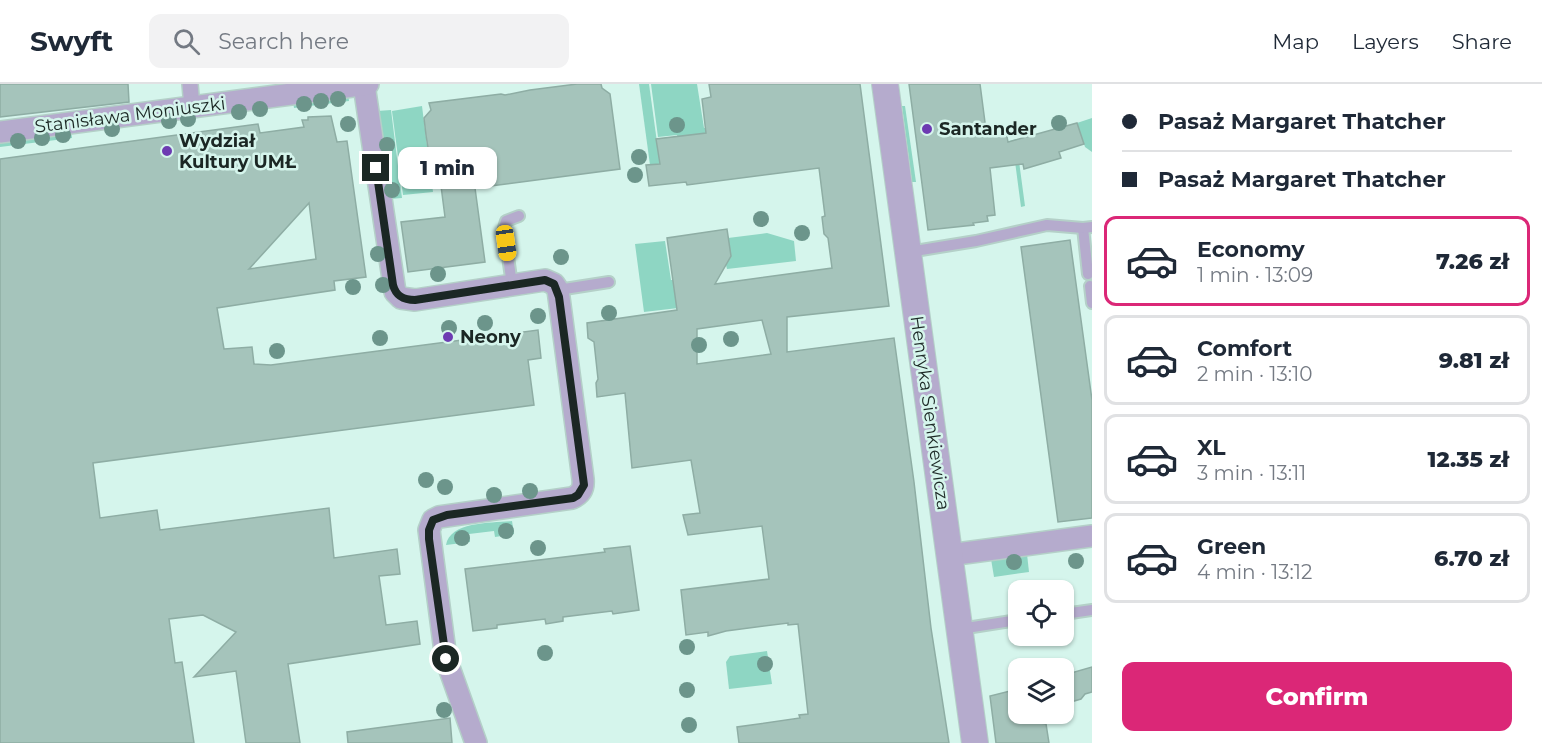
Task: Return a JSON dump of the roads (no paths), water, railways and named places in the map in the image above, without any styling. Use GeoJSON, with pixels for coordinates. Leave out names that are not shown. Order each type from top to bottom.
{"type":"FeatureCollection","features":[{"type":"Feature","properties":{"kind":"street"},"geometry":{"type":"LineString","coordinates":[[190,84],[192,107]]}},
{"type":"Feature","properties":{"kind":"street"},"geometry":{"type":"LineString","coordinates":[[366,84],[395,292],[401,298],[408,300],[545,280],[554,284],[558,290],[583,479],[582,490],[573,498],[439,517],[433,520],[429,530],[446,659],[476,743]]}},
{"type":"Feature","properties":{"kind":"street","name":"Stanisława Moniuszki"},"geometry":{"type":"LineString","coordinates":[[0,132],[366,84]]}},
{"type":"Feature","properties":{"kind":"street","name":"Henryka Sienkiewicza"},"geometry":{"type":"LineString","coordinates":[[885,84],[975,743]]}},
{"type":"Feature","properties":{"kind":"street"},"geometry":{"type":"LineString","coordinates":[[949,555],[1092,536]]}},
{"type":"Feature","properties":{"kind":"lane"},"geometry":{"type":"LineString","coordinates":[[512,285],[504,228],[506,221],[519,216]]}},
{"type":"Feature","properties":{"kind":"lane"},"geometry":{"type":"LineString","coordinates":[[908,252],[976,241],[1047,225],[1087,228],[1088,274]]}},
{"type":"Feature","properties":{"kind":"lane"},"geometry":{"type":"LineString","coordinates":[[558,290],[609,282]]}},
{"type":"Feature","properties":{"kind":"lane"},"geometry":{"type":"LineString","coordinates":[[1090,286],[1092,303]]}},
{"type":"Feature","properties":{"kind":"lane"},"geometry":{"type":"LineString","coordinates":[[1074,613],[1092,610]]}},
{"type":"Feature","properties":{"kind":"lane"},"geometry":{"type":"LineString","coordinates":[[959,629],[1008,622]]}},
{"type":"Feature","properties":{"kind":"place","name":"Santander"},"geometry":{"type":"Point","coordinates":[927,129]}},
{"type":"Feature","properties":{"kind":"place","name":"Wydział Kultury UMŁ"},"geometry":{"type":"Point","coordinates":[167,151]}},
{"type":"Feature","properties":{"kind":"place","name":"Neony"},"geometry":{"type":"Point","coordinates":[448,337]}}]}
